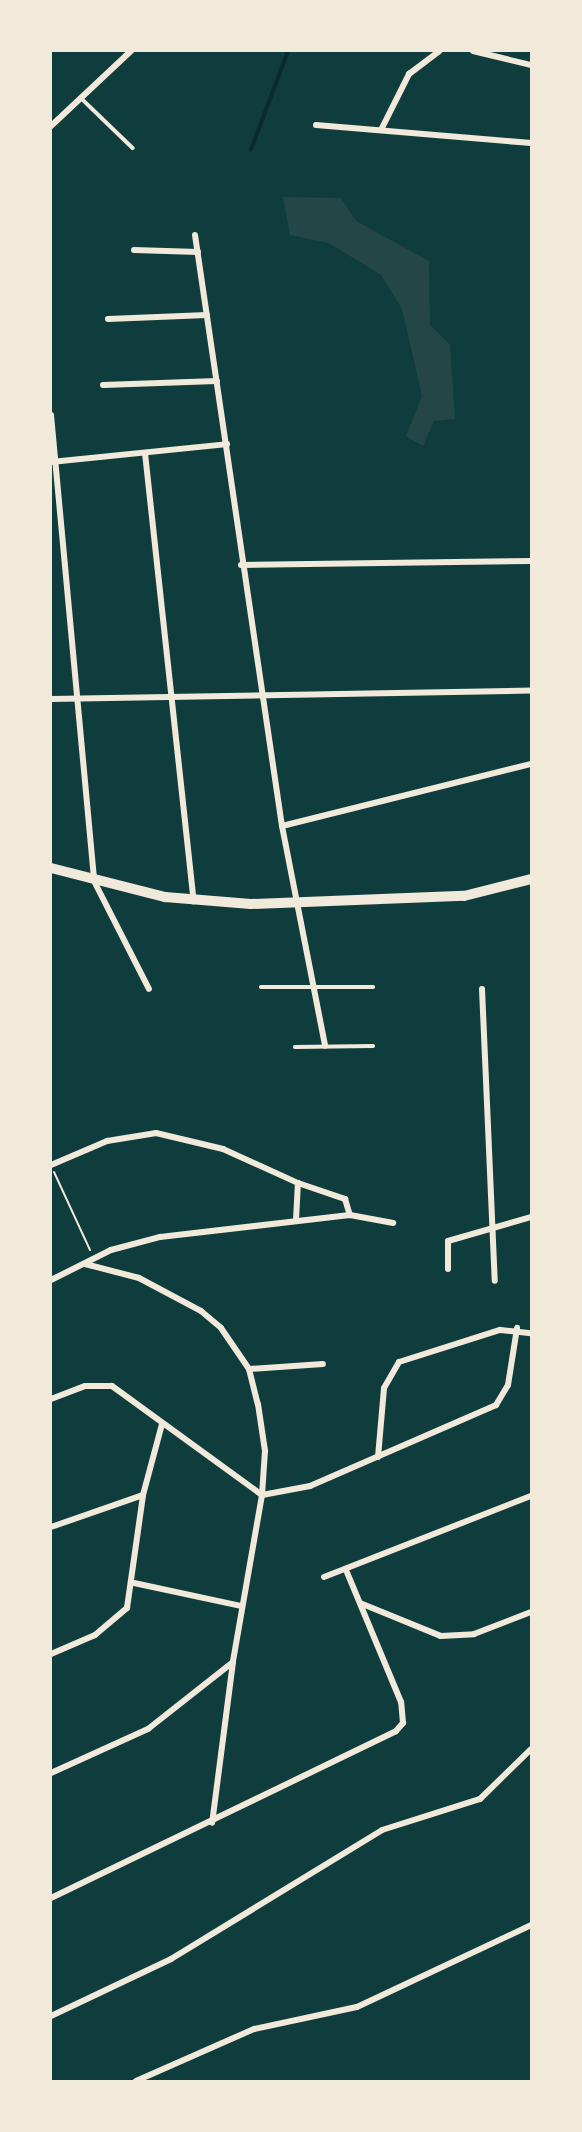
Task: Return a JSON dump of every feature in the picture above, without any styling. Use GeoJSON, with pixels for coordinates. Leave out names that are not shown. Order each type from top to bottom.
{"type":"FeatureCollection","features":[{"type":"Feature","properties":{"kind":"main road"},"geometry":{"type":"LineString","coordinates":[[51,868],[94,881],[194,901],[295,904],[464,896],[531,880]]}},
{"type":"Feature","properties":{"kind":"street"},"geometry":{"type":"LineString","coordinates":[[51,126],[131,51]]}},
{"type":"Feature","properties":{"kind":"street"},"geometry":{"type":"LineString","coordinates":[[381,130],[409,74],[439,51]]}},
{"type":"Feature","properties":{"kind":"street"},"geometry":{"type":"LineString","coordinates":[[473,51],[531,65]]}},
{"type":"Feature","properties":{"kind":"street"},"geometry":{"type":"LineString","coordinates":[[316,125],[531,143]]}},
{"type":"Feature","properties":{"kind":"street"},"geometry":{"type":"LineString","coordinates":[[195,235],[227,444],[242,565],[265,696],[282,826],[295,904],[325,1046]]}},
{"type":"Feature","properties":{"kind":"street"},"geometry":{"type":"LineString","coordinates":[[134,250],[198,251]]}},
{"type":"Feature","properties":{"kind":"street"},"geometry":{"type":"LineString","coordinates":[[107,319],[208,315]]}},
{"type":"Feature","properties":{"kind":"street"},"geometry":{"type":"LineString","coordinates":[[103,385],[217,381]]}},
{"type":"Feature","properties":{"kind":"street"},"geometry":{"type":"LineString","coordinates":[[51,415],[53,462],[94,881],[149,989]]}},
{"type":"Feature","properties":{"kind":"street"},"geometry":{"type":"LineString","coordinates":[[53,462],[227,444]]}},
{"type":"Feature","properties":{"kind":"street"},"geometry":{"type":"LineString","coordinates":[[145,453],[194,901]]}},
{"type":"Feature","properties":{"kind":"street"},"geometry":{"type":"LineString","coordinates":[[242,565],[531,561]]}},
{"type":"Feature","properties":{"kind":"street"},"geometry":{"type":"LineString","coordinates":[[51,699],[170,700],[531,691]]}},
{"type":"Feature","properties":{"kind":"street"},"geometry":{"type":"LineString","coordinates":[[282,826],[531,764]]}},
{"type":"Feature","properties":{"kind":"street"},"geometry":{"type":"LineString","coordinates":[[482,989],[495,1281]]}},
{"type":"Feature","properties":{"kind":"street"},"geometry":{"type":"LineString","coordinates":[[51,1165],[107,1141],[156,1133],[213,1145],[298,1184],[345,1199],[351,1215]]}},
{"type":"Feature","properties":{"kind":"street"},"geometry":{"type":"LineString","coordinates":[[296,1220],[298,1184]]}},
{"type":"Feature","properties":{"kind":"street"},"geometry":{"type":"LineString","coordinates":[[51,1280],[94,1259],[160,1237],[351,1215],[393,1223]]}},
{"type":"Feature","properties":{"kind":"street"},"geometry":{"type":"LineString","coordinates":[[448,1269],[449,1241],[531,1217]]}},
{"type":"Feature","properties":{"kind":"street"},"geometry":{"type":"LineString","coordinates":[[85,1264],[139,1278],[201,1311],[220,1328],[249,1369],[265,1451],[262,1495],[241,1606],[212,1823]]}},
{"type":"Feature","properties":{"kind":"street"},"geometry":{"type":"LineString","coordinates":[[379,1457],[384,1388],[399,1362],[427,1350],[517,1328],[531,1333]]}},
{"type":"Feature","properties":{"kind":"street"},"geometry":{"type":"LineString","coordinates":[[51,1399],[85,1386],[112,1386],[262,1495],[310,1486],[502,1401],[517,1328]]}},
{"type":"Feature","properties":{"kind":"street"},"geometry":{"type":"LineString","coordinates":[[249,1369],[323,1364]]}},
{"type":"Feature","properties":{"kind":"street"},"geometry":{"type":"LineString","coordinates":[[51,1654],[95,1635],[120,1617],[132,1598],[143,1495],[162,1424]]}},
{"type":"Feature","properties":{"kind":"street"},"geometry":{"type":"LineString","coordinates":[[51,1527],[143,1495]]}},
{"type":"Feature","properties":{"kind":"street"},"geometry":{"type":"LineString","coordinates":[[324,1577],[347,1572],[531,1496]]}},
{"type":"Feature","properties":{"kind":"street"},"geometry":{"type":"LineString","coordinates":[[51,1898],[212,1823],[397,1731],[403,1723],[401,1702],[347,1572]]}},
{"type":"Feature","properties":{"kind":"street"},"geometry":{"type":"LineString","coordinates":[[134,1583],[241,1606]]}},
{"type":"Feature","properties":{"kind":"street"},"geometry":{"type":"LineString","coordinates":[[360,1603],[441,1636],[474,1634],[531,1612]]}},
{"type":"Feature","properties":{"kind":"street"},"geometry":{"type":"LineString","coordinates":[[51,1773],[148,1729],[233,1662]]}},
{"type":"Feature","properties":{"kind":"street"},"geometry":{"type":"LineString","coordinates":[[51,2016],[171,1959],[382,1830],[480,1799],[531,1749]]}},
{"type":"Feature","properties":{"kind":"street"},"geometry":{"type":"LineString","coordinates":[[136,2081],[254,2029],[357,2007],[530,1928]]}},
{"type":"Feature","properties":{"kind":"lane"},"geometry":{"type":"LineString","coordinates":[[80,98],[133,148]]}},
{"type":"Feature","properties":{"kind":"lane"},"geometry":{"type":"LineString","coordinates":[[261,987],[373,987]]}},
{"type":"Feature","properties":{"kind":"lane"},"geometry":{"type":"LineString","coordinates":[[295,1047],[373,1046]]}},
{"type":"Feature","properties":{"kind":"path"},"geometry":{"type":"LineString","coordinates":[[51,1165],[94,1259]]}},
{"type":"Feature","properties":{"kind":"shaded area"},"geometry":{"type":"Polygon","coordinates":[[[283,197],[341,198],[356,221],[429,261],[430,325],[450,345],[455,419],[434,421],[423,446],[406,436],[422,396],[402,309],[381,275],[329,243],[290,235],[283,197]]]}},
{"type":"Feature","properties":{"kind":"waterway"},"geometry":{"type":"LineString","coordinates":[[251,150],[288,51]]}}]}
